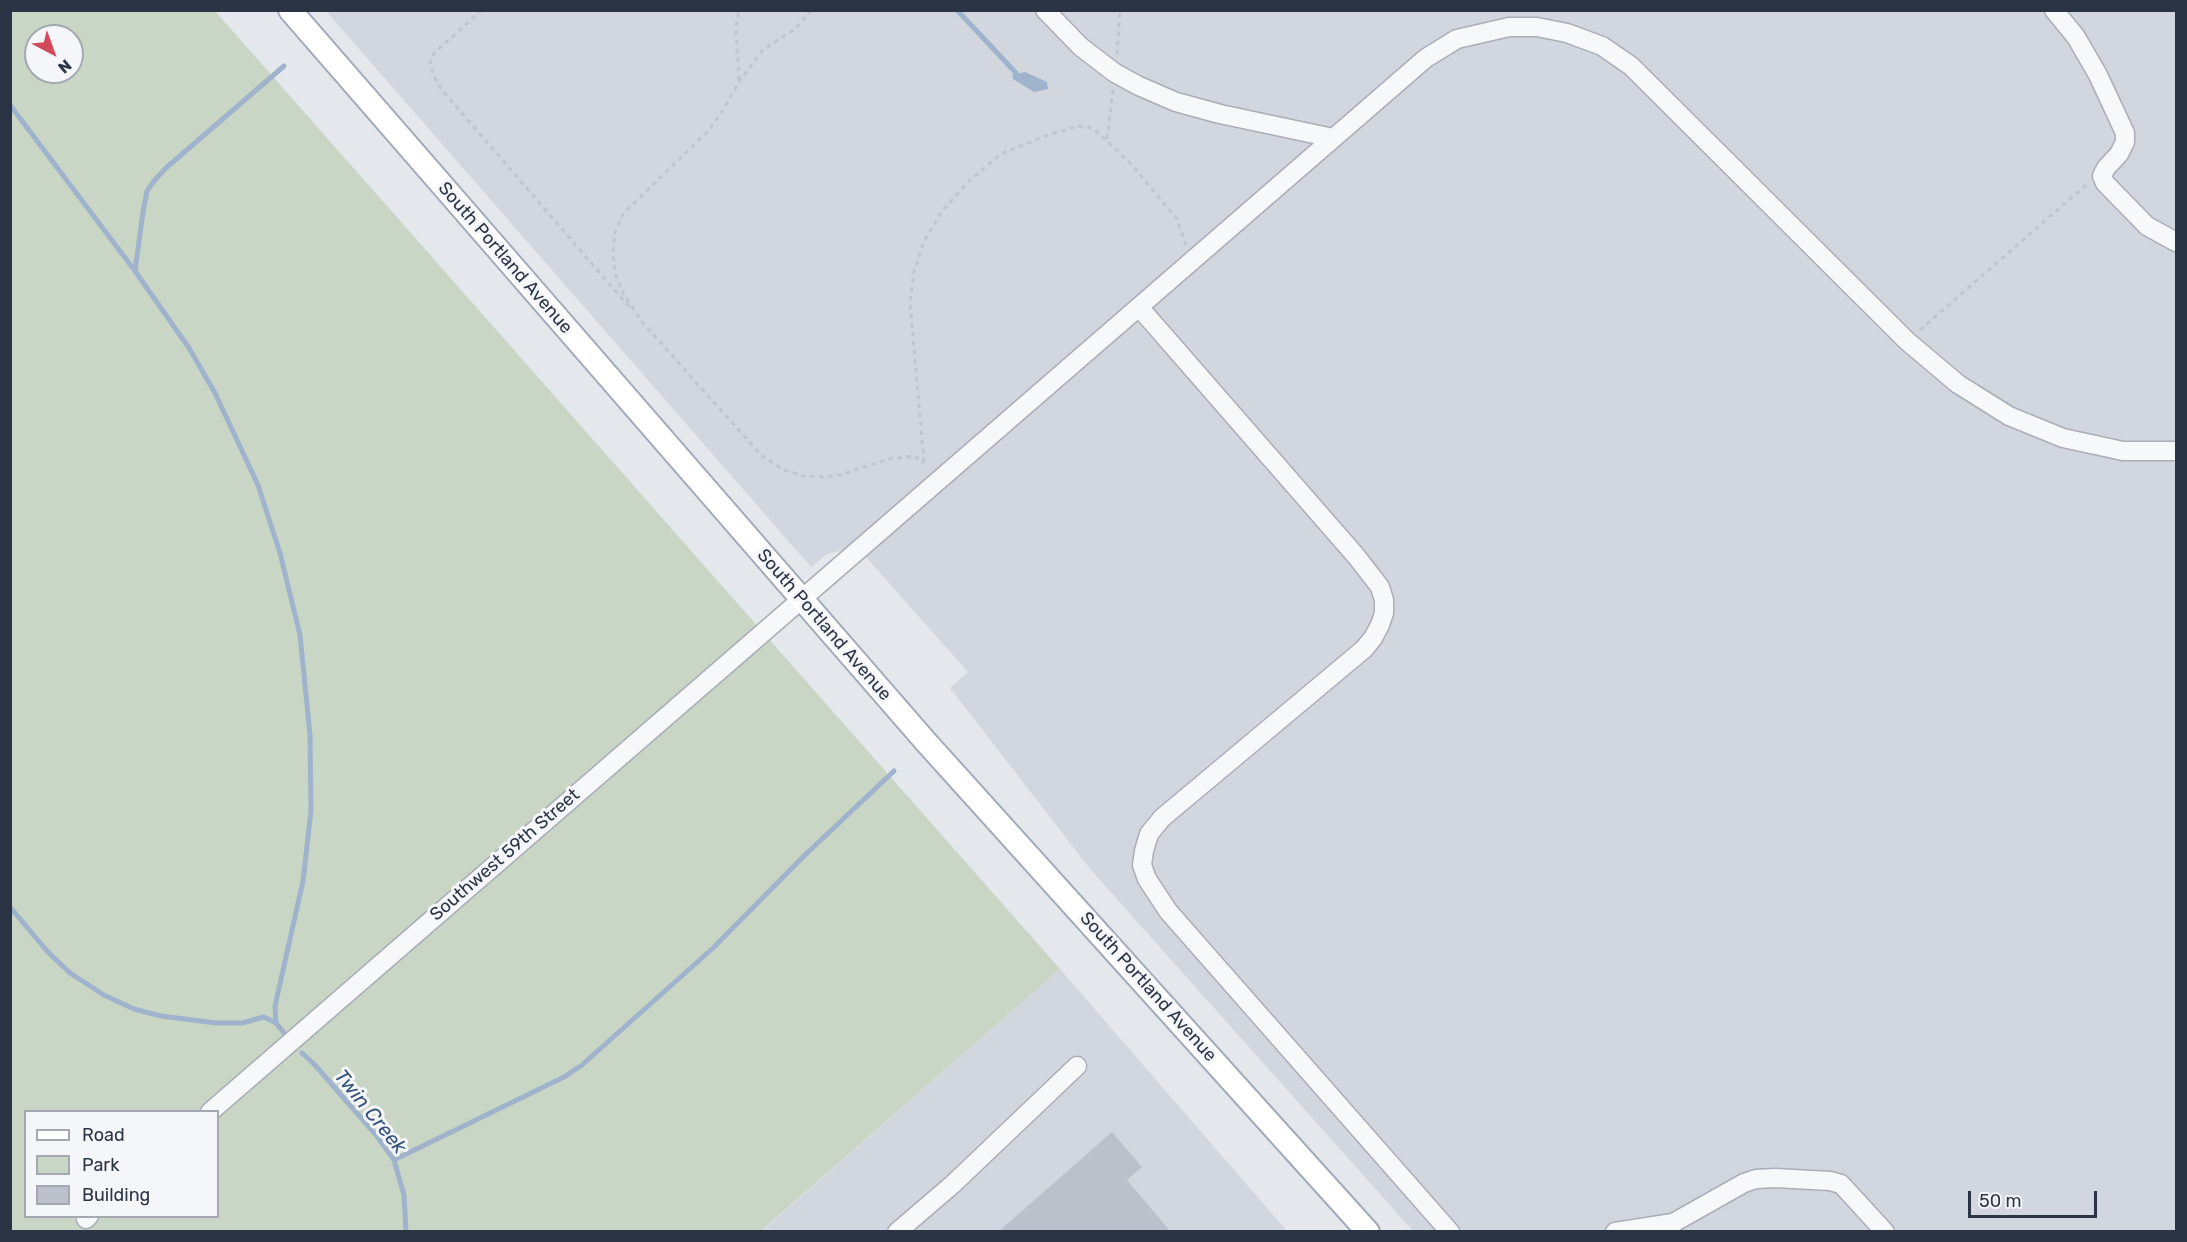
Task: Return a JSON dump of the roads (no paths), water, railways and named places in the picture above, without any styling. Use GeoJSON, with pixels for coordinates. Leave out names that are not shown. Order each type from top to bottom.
{"type":"FeatureCollection","features":[{"type":"Feature","properties":{"kind":"main road","name":"South Portland Avenue"},"geometry":{"type":"LineString","coordinates":[[290,10],[926,742],[1368,1232]]}},
{"type":"Feature","properties":{"kind":"street"},"geometry":{"type":"LineString","coordinates":[[1045,10],[1081,48],[1115,73],[1139,86],[1176,102],[1220,114],[1333,138]]}},
{"type":"Feature","properties":{"kind":"street"},"geometry":{"type":"LineString","coordinates":[[2054,10],[2076,37],[2098,75],[2125,133],[2125,141],[2119,154],[2102,176],[2105,183],[2147,226],[2176,242]]}},
{"type":"Feature","properties":{"kind":"street","name":"Southwest 59th Street"},"geometry":{"type":"LineString","coordinates":[[212,1110],[1333,138],[1426,58],[1456,39],[1509,27],[1537,27],[1567,33],[1602,46],[1631,66],[1907,341],[1958,384],[2009,416],[2063,438],[2123,451],[2176,451]]}},
{"type":"Feature","properties":{"kind":"street"},"geometry":{"type":"LineString","coordinates":[[1138,307],[1356,556],[1380,587],[1384,607],[1380,625],[1364,649],[1162,818],[1149,834],[1142,865],[1147,879],[1168,910],[1450,1232]]}},
{"type":"Feature","properties":{"kind":"street"},"geometry":{"type":"LineString","coordinates":[[897,1232],[952,1185],[1077,1066]]}},
{"type":"Feature","properties":{"kind":"street"},"geometry":{"type":"LineString","coordinates":[[1616,1232],[1673,1223],[1744,1182],[1775,1178],[1830,1181],[1841,1184],[1885,1232]]}},
{"type":"Feature","properties":{"kind":"water"},"geometry":{"type":"Polygon","coordinates":[[[1025,72],[1047,82],[1048,89],[1034,92],[1013,79],[1012,75],[1025,72]]]}},
{"type":"Feature","properties":{"kind":"waterway"},"geometry":{"type":"LineString","coordinates":[[957,10],[1016,73]]}},
{"type":"Feature","properties":{"kind":"waterway"},"geometry":{"type":"LineString","coordinates":[[135,271],[147,191],[154,181],[284,66]]}},
{"type":"Feature","properties":{"kind":"waterway"},"geometry":{"type":"LineString","coordinates":[[10,105],[135,271],[189,348],[215,393],[258,485],[280,553],[300,635],[310,735],[311,811],[303,881],[275,1006],[276,1023]]}},
{"type":"Feature","properties":{"kind":"waterway"},"geometry":{"type":"LineString","coordinates":[[394,1160],[564,1077],[582,1065],[713,948],[805,855],[894,771]]}},
{"type":"Feature","properties":{"kind":"waterway","name":"Twin Creek"},"geometry":{"type":"LineString","coordinates":[[10,907],[47,951],[70,973],[104,995],[134,1009],[161,1016],[216,1023],[242,1023],[264,1017],[276,1023],[284,1033]]}},
{"type":"Feature","properties":{"kind":"waterway","name":"Twin Creek"},"geometry":{"type":"LineString","coordinates":[[302,1053],[376,1135],[394,1160],[404,1195],[406,1232]]}}]}
